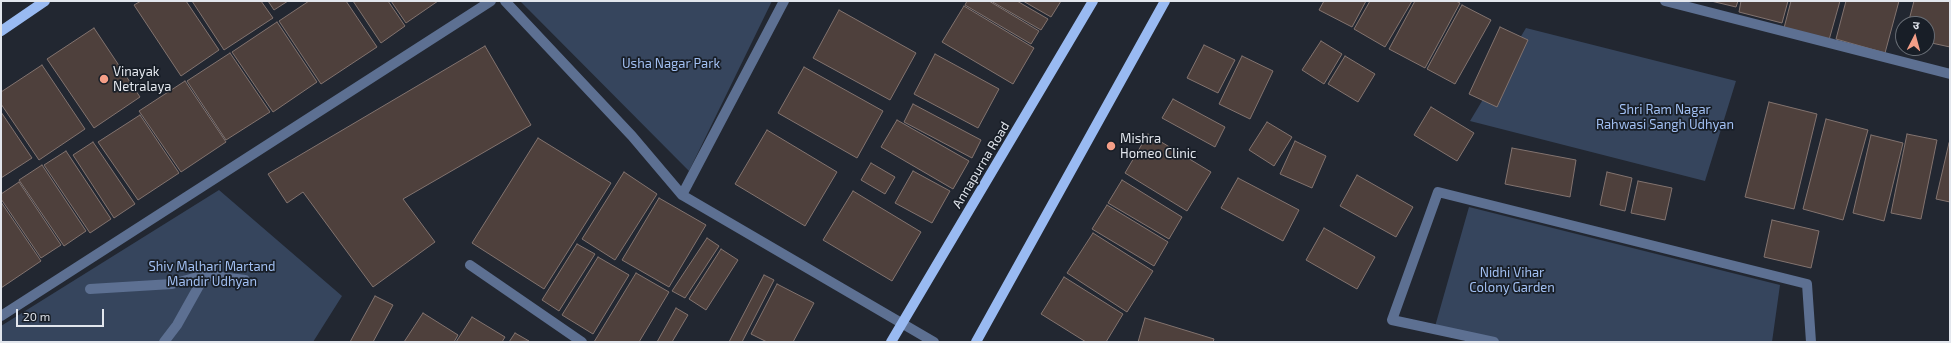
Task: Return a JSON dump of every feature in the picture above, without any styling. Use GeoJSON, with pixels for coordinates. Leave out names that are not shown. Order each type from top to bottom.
{"type":"FeatureCollection","features":[{"type":"Feature","properties":{"kind":"main road"},"geometry":{"type":"LineString","coordinates":[[1,31],[45,1]]}},
{"type":"Feature","properties":{"kind":"main road","name":"Annapurna Road"},"geometry":{"type":"LineString","coordinates":[[891,342],[1093,1]]}},
{"type":"Feature","properties":{"kind":"main road"},"geometry":{"type":"LineString","coordinates":[[976,342],[1165,1]]}},
{"type":"Feature","properties":{"kind":"street"},"geometry":{"type":"LineString","coordinates":[[1,316],[491,1]]}},
{"type":"Feature","properties":{"kind":"street"},"geometry":{"type":"LineString","coordinates":[[505,1],[632,136],[682,195],[934,342]]}},
{"type":"Feature","properties":{"kind":"street"},"geometry":{"type":"LineString","coordinates":[[682,195],[784,1]]}},
{"type":"Feature","properties":{"kind":"street"},"geometry":{"type":"LineString","coordinates":[[1665,1],[1950,74]]}},
{"type":"Feature","properties":{"kind":"street"},"geometry":{"type":"LineString","coordinates":[[1494,342],[1392,320],[1438,192],[1807,284],[1811,342]]}},
{"type":"Feature","properties":{"kind":"street"},"geometry":{"type":"LineString","coordinates":[[470,266],[582,342]]}},
{"type":"Feature","properties":{"kind":"street"},"geometry":{"type":"LineString","coordinates":[[164,342],[177,325],[205,275]]}},
{"type":"Feature","properties":{"kind":"street"},"geometry":{"type":"LineString","coordinates":[[90,289],[172,284],[205,275],[245,280]]}},
{"type":"Feature","properties":{"kind":"green space","name":"Usha Nagar Park"},"geometry":{"type":"Polygon","coordinates":[[[520,1],[772,1],[689,171],[520,1]]]}},
{"type":"Feature","properties":{"kind":"green space","name":"Shri Ram Nagar Rahwasi Sangh Udhyan"},"geometry":{"type":"Polygon","coordinates":[[[1526,28],[1736,81],[1705,181],[1470,121],[1526,28]]]}},
{"type":"Feature","properties":{"kind":"green space","name":"Shiv Malhari Martand Mandir Udhyan"},"geometry":{"type":"Polygon","coordinates":[[[219,190],[342,296],[313,342],[1,342],[1,326],[219,190]]]}},
{"type":"Feature","properties":{"kind":"green space","name":"Nidhi Vihar Colony Garden"},"geometry":{"type":"Polygon","coordinates":[[[1469,207],[1780,285],[1772,342],[1488,342],[1434,330],[1469,207]]]}},
{"type":"Feature","properties":{"kind":"building"},"geometry":{"type":"Polygon","coordinates":[[[141,1],[186,1],[219,50],[181,76],[134,5],[141,1]]]}},
{"type":"Feature","properties":{"kind":"building"},"geometry":{"type":"Polygon","coordinates":[[[192,1],[261,1],[273,18],[224,50],[192,1]]]}},
{"type":"Feature","properties":{"kind":"building"},"geometry":{"type":"Polygon","coordinates":[[[268,1],[288,1],[274,10],[268,1]]]}},
{"type":"Feature","properties":{"kind":"building"},"geometry":{"type":"Polygon","coordinates":[[[309,1],[346,1],[377,47],[321,84],[279,21],[309,1]]]}},
{"type":"Feature","properties":{"kind":"building"},"geometry":{"type":"Polygon","coordinates":[[[353,1],[388,1],[405,26],[381,43],[353,1]]]}},
{"type":"Feature","properties":{"kind":"building"},"geometry":{"type":"Polygon","coordinates":[[[391,1],[438,1],[406,23],[391,1]]]}},
{"type":"Feature","properties":{"kind":"building"},"geometry":{"type":"Polygon","coordinates":[[[967,1],[989,1],[1039,31],[1031,44],[965,5],[967,1]]]}},
{"type":"Feature","properties":{"kind":"building"},"geometry":{"type":"Polygon","coordinates":[[[991,1],[1017,1],[1048,19],[1041,30],[991,1]]]}},
{"type":"Feature","properties":{"kind":"building"},"geometry":{"type":"Polygon","coordinates":[[[1023,1],[1061,1],[1051,17],[1023,1]]]}},
{"type":"Feature","properties":{"kind":"building"},"geometry":{"type":"Polygon","coordinates":[[[1324,1],[1366,1],[1352,27],[1319,10],[1324,1]]]}},
{"type":"Feature","properties":{"kind":"building"},"geometry":{"type":"Polygon","coordinates":[[[1370,1],[1412,1],[1385,47],[1354,29],[1370,1]]]}},
{"type":"Feature","properties":{"kind":"building"},"geometry":{"type":"Polygon","coordinates":[[[1415,1],[1456,1],[1460,3],[1425,68],[1389,49],[1415,1]]]}},
{"type":"Feature","properties":{"kind":"building"},"geometry":{"type":"Polygon","coordinates":[[[1711,1],[1738,1],[1736,7],[1711,1]]]}},
{"type":"Feature","properties":{"kind":"building"},"geometry":{"type":"Polygon","coordinates":[[[1741,1],[1788,1],[1782,23],[1739,12],[1741,1]]]}},
{"type":"Feature","properties":{"kind":"building"},"geometry":{"type":"Polygon","coordinates":[[[1791,1],[1840,1],[1829,40],[1784,28],[1791,1]]]}},
{"type":"Feature","properties":{"kind":"building"},"geometry":{"type":"Polygon","coordinates":[[[1846,1],[1899,1],[1885,53],[1836,39],[1846,1]]]}},
{"type":"Feature","properties":{"kind":"building"},"geometry":{"type":"Polygon","coordinates":[[[1914,1],[1950,1],[1950,47],[1935,44],[1935,16],[1910,16],[1914,1]]]}},
{"type":"Feature","properties":{"kind":"building"},"geometry":{"type":"Polygon","coordinates":[[[1462,5],[1491,20],[1455,84],[1427,69],[1462,5]]]}},
{"type":"Feature","properties":{"kind":"building"},"geometry":{"type":"Polygon","coordinates":[[[964,6],[1034,48],[1013,84],[942,42],[964,6]]]}},
{"type":"Feature","properties":{"kind":"building"},"geometry":{"type":"Polygon","coordinates":[[[839,10],[916,53],[890,100],[813,58],[839,10]]]}},
{"type":"Feature","properties":{"kind":"building"},"geometry":{"type":"Polygon","coordinates":[[[277,22],[317,82],[273,112],[232,52],[277,22]]]}},
{"type":"Feature","properties":{"kind":"building"},"geometry":{"type":"Polygon","coordinates":[[[1500,27],[1528,40],[1497,107],[1469,94],[1500,27]]]}},
{"type":"Feature","properties":{"kind":"building"},"geometry":{"type":"Polygon","coordinates":[[[94,28],[140,97],[94,128],[47,59],[94,28]]]}},
{"type":"Feature","properties":{"kind":"building"},"geometry":{"type":"Polygon","coordinates":[[[1321,41],[1342,54],[1324,84],[1302,70],[1321,41]]]}},
{"type":"Feature","properties":{"kind":"building"},"geometry":{"type":"Polygon","coordinates":[[[1204,45],[1235,60],[1218,93],[1187,78],[1204,45]]]}},
{"type":"Feature","properties":{"kind":"building"},"geometry":{"type":"Polygon","coordinates":[[[485,46],[531,125],[403,199],[435,242],[373,287],[303,192],[287,203],[268,174],[485,46]]]}},
{"type":"Feature","properties":{"kind":"building"},"geometry":{"type":"Polygon","coordinates":[[[230,53],[270,112],[226,140],[187,81],[230,53]]]}},
{"type":"Feature","properties":{"kind":"building"},"geometry":{"type":"Polygon","coordinates":[[[935,54],[999,89],[978,128],[914,94],[935,54]]]}},
{"type":"Feature","properties":{"kind":"building"},"geometry":{"type":"Polygon","coordinates":[[[1242,56],[1273,71],[1250,119],[1219,104],[1242,56]]]}},
{"type":"Feature","properties":{"kind":"building"},"geometry":{"type":"Polygon","coordinates":[[[1345,56],[1375,74],[1358,102],[1328,84],[1345,56]]]}},
{"type":"Feature","properties":{"kind":"building"},"geometry":{"type":"Polygon","coordinates":[[[42,65],[85,129],[39,160],[1,104],[1,92],[42,65]]]}},
{"type":"Feature","properties":{"kind":"building"},"geometry":{"type":"Polygon","coordinates":[[[804,67],[883,111],[857,158],[778,113],[804,67]]]}},
{"type":"Feature","properties":{"kind":"building"},"geometry":{"type":"Polygon","coordinates":[[[185,81],[226,142],[181,172],[139,111],[185,81]]]}},
{"type":"Feature","properties":{"kind":"building"},"geometry":{"type":"Polygon","coordinates":[[[1173,99],[1225,127],[1215,147],[1162,118],[1173,99]]]}},
{"type":"Feature","properties":{"kind":"building"},"geometry":{"type":"Polygon","coordinates":[[[1769,102],[1817,114],[1794,209],[1745,197],[1769,102]]]}},
{"type":"Feature","properties":{"kind":"building"},"geometry":{"type":"Polygon","coordinates":[[[913,104],[981,140],[972,158],[904,122],[913,104]]]}},
{"type":"Feature","properties":{"kind":"building"},"geometry":{"type":"Polygon","coordinates":[[[1431,107],[1474,133],[1457,161],[1414,135],[1431,107]]]}},
{"type":"Feature","properties":{"kind":"building"},"geometry":{"type":"Polygon","coordinates":[[[1,112],[32,158],[1,178],[1,112]]]}},
{"type":"Feature","properties":{"kind":"building"},"geometry":{"type":"Polygon","coordinates":[[[140,115],[179,173],[138,200],[98,142],[140,115]]]}},
{"type":"Feature","properties":{"kind":"building"},"geometry":{"type":"Polygon","coordinates":[[[1826,119],[1868,130],[1843,220],[1803,209],[1826,119]]]}},
{"type":"Feature","properties":{"kind":"building"},"geometry":{"type":"Polygon","coordinates":[[[897,120],[969,161],[953,189],[881,147],[897,120]]]}},
{"type":"Feature","properties":{"kind":"building"},"geometry":{"type":"Polygon","coordinates":[[[1267,122],[1292,137],[1274,166],[1249,150],[1267,122]]]}},
{"type":"Feature","properties":{"kind":"building"},"geometry":{"type":"Polygon","coordinates":[[[767,130],[837,172],[805,226],[735,184],[767,130]]]}},
{"type":"Feature","properties":{"kind":"building"},"geometry":{"type":"Polygon","coordinates":[[[1148,134],[1211,172],[1187,211],[1125,173],[1148,134]]]}},
{"type":"Feature","properties":{"kind":"building"},"geometry":{"type":"Polygon","coordinates":[[[1907,134],[1937,140],[1921,219],[1891,213],[1907,134]]]}},
{"type":"Feature","properties":{"kind":"building"},"geometry":{"type":"Polygon","coordinates":[[[1871,135],[1903,143],[1884,221],[1853,213],[1871,135]]]}},
{"type":"Feature","properties":{"kind":"building"},"geometry":{"type":"Polygon","coordinates":[[[538,138],[611,183],[544,289],[472,243],[538,138]]]}},
{"type":"Feature","properties":{"kind":"building"},"geometry":{"type":"Polygon","coordinates":[[[1295,141],[1326,156],[1312,188],[1280,174],[1295,141]]]}},
{"type":"Feature","properties":{"kind":"building"},"geometry":{"type":"Polygon","coordinates":[[[93,142],[135,204],[114,218],[73,155],[93,142]]]}},
{"type":"Feature","properties":{"kind":"building"},"geometry":{"type":"Polygon","coordinates":[[[1950,143],[1950,202],[1936,199],[1950,143]]]}},
{"type":"Feature","properties":{"kind":"building"},"geometry":{"type":"Polygon","coordinates":[[[1512,148],[1576,160],[1570,197],[1505,184],[1512,148]]]}},
{"type":"Feature","properties":{"kind":"building"},"geometry":{"type":"Polygon","coordinates":[[[66,151],[111,219],[90,233],[44,165],[66,151]]]}},
{"type":"Feature","properties":{"kind":"building"},"geometry":{"type":"Polygon","coordinates":[[[871,163],[895,177],[885,194],[861,180],[871,163]]]}},
{"type":"Feature","properties":{"kind":"building"},"geometry":{"type":"Polygon","coordinates":[[[42,165],[86,231],[64,246],[19,180],[42,165]]]}},
{"type":"Feature","properties":{"kind":"building"},"geometry":{"type":"Polygon","coordinates":[[[913,171],[950,191],[932,223],[895,203],[913,171]]]}},
{"type":"Feature","properties":{"kind":"building"},"geometry":{"type":"Polygon","coordinates":[[[624,172],[657,194],[615,260],[582,239],[624,172]]]}},
{"type":"Feature","properties":{"kind":"building"},"geometry":{"type":"Polygon","coordinates":[[[1607,172],[1632,178],[1625,211],[1600,205],[1607,172]]]}},
{"type":"Feature","properties":{"kind":"building"},"geometry":{"type":"Polygon","coordinates":[[[1357,175],[1413,207],[1396,237],[1340,206],[1357,175]]]}},
{"type":"Feature","properties":{"kind":"building"},"geometry":{"type":"Polygon","coordinates":[[[1238,178],[1299,210],[1283,241],[1221,208],[1238,178]]]}},
{"type":"Feature","properties":{"kind":"building"},"geometry":{"type":"Polygon","coordinates":[[[1122,180],[1182,217],[1169,239],[1108,203],[1122,180]]]}},
{"type":"Feature","properties":{"kind":"building"},"geometry":{"type":"Polygon","coordinates":[[[1638,181],[1672,188],[1665,220],[1631,213],[1638,181]]]}},
{"type":"Feature","properties":{"kind":"building"},"geometry":{"type":"Polygon","coordinates":[[[19,182],[61,245],[41,258],[1,199],[1,194],[19,182]]]}},
{"type":"Feature","properties":{"kind":"building"},"geometry":{"type":"Polygon","coordinates":[[[853,191],[921,232],[892,281],[823,240],[853,191]]]}},
{"type":"Feature","properties":{"kind":"building"},"geometry":{"type":"Polygon","coordinates":[[[659,198],[706,225],[669,287],[622,260],[659,198]]]}},
{"type":"Feature","properties":{"kind":"building"},"geometry":{"type":"Polygon","coordinates":[[[1,202],[41,261],[1,288],[1,202]]]}},
{"type":"Feature","properties":{"kind":"building"},"geometry":{"type":"Polygon","coordinates":[[[1107,205],[1168,242],[1154,266],[1092,229],[1107,205]]]}},
{"type":"Feature","properties":{"kind":"building"},"geometry":{"type":"Polygon","coordinates":[[[1772,220],[1819,231],[1811,268],[1764,257],[1772,220]]]}},
{"type":"Feature","properties":{"kind":"building"},"geometry":{"type":"Polygon","coordinates":[[[1324,228],[1375,257],[1357,289],[1306,260],[1324,228]]]}},
{"type":"Feature","properties":{"kind":"building"},"geometry":{"type":"Polygon","coordinates":[[[1093,233],[1153,271],[1127,312],[1067,273],[1093,233]]]}},
{"type":"Feature","properties":{"kind":"building"},"geometry":{"type":"Polygon","coordinates":[[[707,238],[719,246],[685,298],[672,291],[707,238]]]}},
{"type":"Feature","properties":{"kind":"building"},"geometry":{"type":"Polygon","coordinates":[[[577,244],[595,254],[559,311],[542,300],[577,244]]]}},
{"type":"Feature","properties":{"kind":"building"},"geometry":{"type":"Polygon","coordinates":[[[721,249],[738,260],[706,310],[689,299],[721,249]]]}},
{"type":"Feature","properties":{"kind":"building"},"geometry":{"type":"Polygon","coordinates":[[[598,257],[629,275],[593,334],[562,315],[598,257]]]}},
{"type":"Feature","properties":{"kind":"building"},"geometry":{"type":"Polygon","coordinates":[[[636,273],[669,292],[639,342],[594,342],[636,273]]]}},
{"type":"Feature","properties":{"kind":"building"},"geometry":{"type":"Polygon","coordinates":[[[764,275],[774,280],[742,342],[729,342],[764,275]]]}},
{"type":"Feature","properties":{"kind":"building"},"geometry":{"type":"Polygon","coordinates":[[[1064,277],[1123,314],[1106,342],[1086,342],[1041,314],[1064,277]]]}},
{"type":"Feature","properties":{"kind":"building"},"geometry":{"type":"Polygon","coordinates":[[[777,284],[814,303],[793,342],[767,342],[751,334],[777,284]]]}},
{"type":"Feature","properties":{"kind":"building"},"geometry":{"type":"Polygon","coordinates":[[[375,296],[393,305],[373,342],[350,342],[375,296]]]}},
{"type":"Feature","properties":{"kind":"building"},"geometry":{"type":"Polygon","coordinates":[[[676,308],[688,315],[672,342],[657,342],[676,308]]]}},
{"type":"Feature","properties":{"kind":"building"},"geometry":{"type":"Polygon","coordinates":[[[423,313],[458,335],[454,342],[404,342],[423,313]]]}},
{"type":"Feature","properties":{"kind":"building"},"geometry":{"type":"Polygon","coordinates":[[[472,317],[505,337],[502,342],[456,342],[472,317]]]}},
{"type":"Feature","properties":{"kind":"building"},"geometry":{"type":"Polygon","coordinates":[[[1145,318],[1214,339],[1213,342],[1138,342],[1145,318]]]}},
{"type":"Feature","properties":{"kind":"building"},"geometry":{"type":"Polygon","coordinates":[[[515,333],[529,341],[509,342],[515,333]]]}},
{"type":"Feature","properties":{"kind":"place","name":"Vinayak Netralaya"},"geometry":{"type":"Point","coordinates":[104,79]}},
{"type":"Feature","properties":{"kind":"place","name":"Mishra Homeo Clinic"},"geometry":{"type":"Point","coordinates":[1111,146]}}]}
